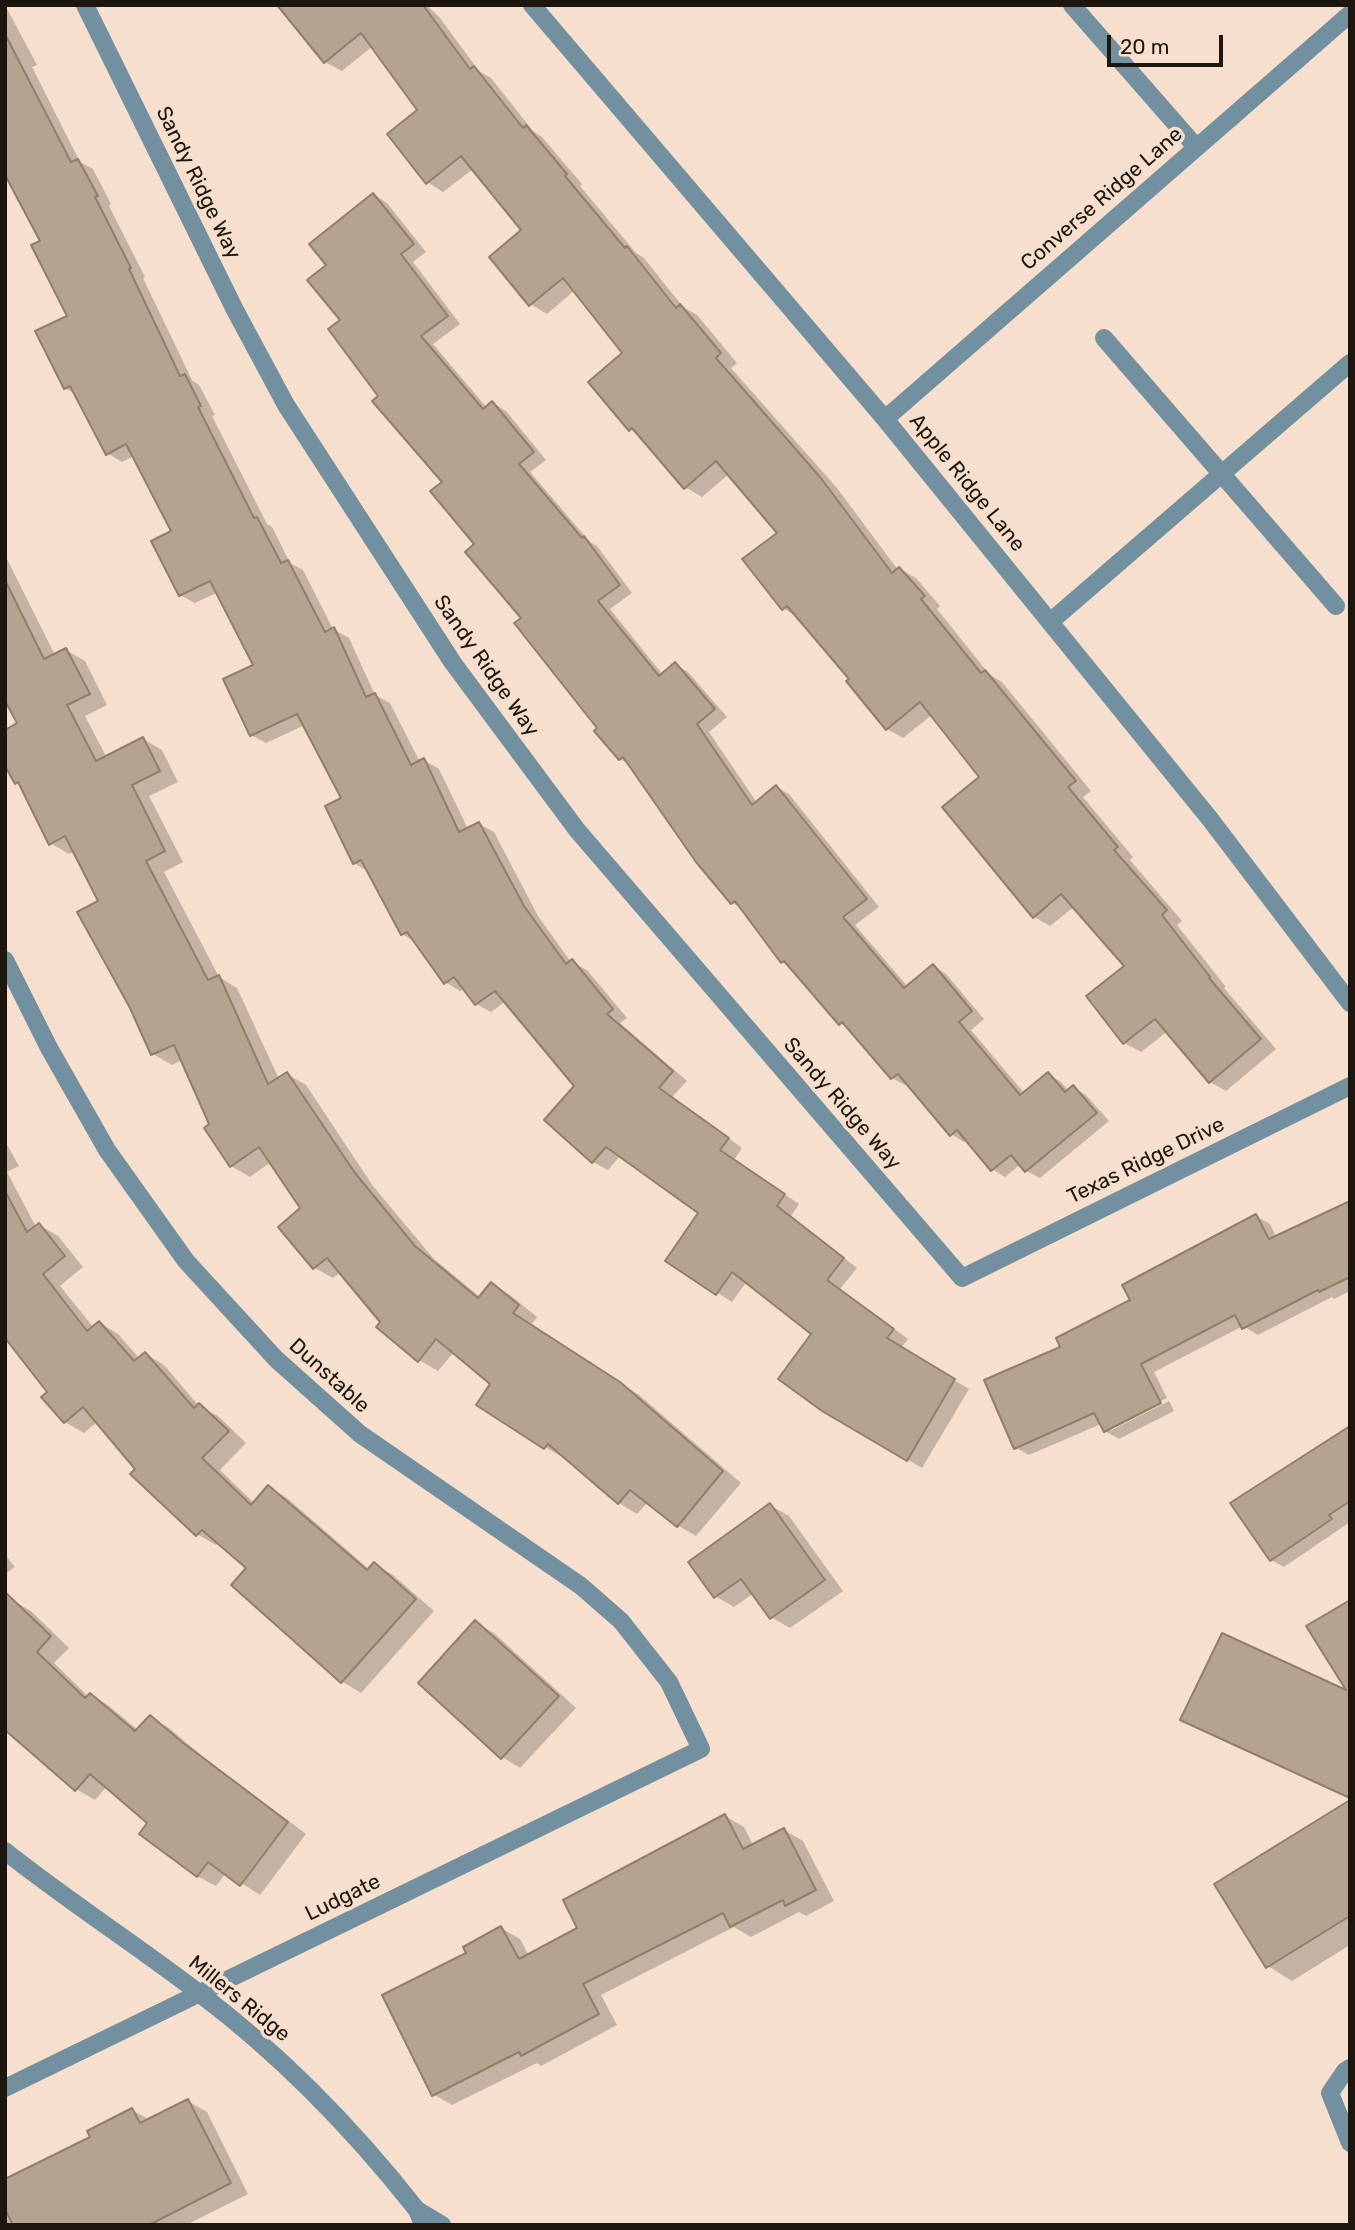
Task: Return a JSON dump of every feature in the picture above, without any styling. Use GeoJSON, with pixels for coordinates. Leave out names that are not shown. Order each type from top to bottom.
{"type":"FeatureCollection","features":[{"type":"Feature","properties":{"kind":"street","name":"Sandy Ridge Way"},"geometry":{"type":"LineString","coordinates":[[85,5],[229,298],[286,405],[453,663],[577,830],[962,1278]]}},
{"type":"Feature","properties":{"kind":"street","name":"Apple Ridge Lane"},"geometry":{"type":"LineString","coordinates":[[532,5],[885,419],[1210,820],[1350,1003]]}},
{"type":"Feature","properties":{"kind":"street"},"geometry":{"type":"LineString","coordinates":[[1072,5],[1196,147]]}},
{"type":"Feature","properties":{"kind":"street","name":"Converse Ridge Lane"},"geometry":{"type":"LineString","coordinates":[[885,419],[1350,14]]}},
{"type":"Feature","properties":{"kind":"street"},"geometry":{"type":"LineString","coordinates":[[1104,338],[1336,606]]}},
{"type":"Feature","properties":{"kind":"street"},"geometry":{"type":"LineString","coordinates":[[1050,622],[1350,363]]}},
{"type":"Feature","properties":{"kind":"street","name":"Dunstable"},"geometry":{"type":"LineString","coordinates":[[5,960],[49,1048],[107,1150],[186,1261],[276,1359],[360,1434],[582,1586],[621,1621],[669,1682],[701,1749]]}},
{"type":"Feature","properties":{"kind":"street","name":"Texas Ridge Drive"},"geometry":{"type":"LineString","coordinates":[[962,1278],[1350,1086]]}},
{"type":"Feature","properties":{"kind":"street","name":"Ludgate"},"geometry":{"type":"LineString","coordinates":[[5,2088],[701,1749]]}},
{"type":"Feature","properties":{"kind":"street","name":"Millers Ridge"},"geometry":{"type":"LineString","coordinates":[[5,1852],[200,1993],[260,2042],[375,2157],[420,2218],[442,2225]]}},
{"type":"Feature","properties":{"kind":"street"},"geometry":{"type":"LineString","coordinates":[[1350,2068],[1345,2071],[1330,2094],[1350,2143]]}},
{"type":"Feature","properties":{"kind":"building"},"geometry":{"type":"Polygon","coordinates":[[[277,5],[423,5],[470,69],[474,66],[523,128],[526,125],[567,174],[565,176],[625,248],[627,246],[676,308],[680,304],[721,353],[716,358],[820,477],[892,573],[899,567],[925,596],[921,599],[981,673],[985,670],[1076,781],[1068,787],[1118,847],[1114,850],[1167,910],[1162,915],[1209,978],[1261,1039],[1209,1083],[1155,1019],[1123,1044],[1086,996],[1124,966],[1061,894],[1033,918],[942,807],[979,777],[920,702],[886,730],[846,681],[849,679],[787,606],[782,610],[742,559],[777,533],[716,461],[684,489],[632,428],[629,431],[588,382],[622,353],[563,278],[529,306],[489,257],[521,230],[461,156],[426,184],[387,134],[417,110],[361,33],[324,63],[277,5]]]}},
{"type":"Feature","properties":{"kind":"building"},"geometry":{"type":"Polygon","coordinates":[[[5,34],[71,162],[78,159],[98,196],[95,197],[180,376],[185,374],[201,406],[198,407],[254,518],[257,517],[281,563],[288,560],[325,632],[334,627],[366,697],[375,693],[411,765],[424,758],[459,832],[479,822],[524,906],[566,964],[572,959],[613,1009],[607,1014],[673,1071],[659,1088],[729,1138],[720,1150],[785,1194],[777,1206],[844,1258],[827,1280],[894,1329],[887,1338],[955,1379],[907,1461],[822,1411],[778,1379],[811,1334],[732,1272],[716,1295],[665,1261],[698,1213],[606,1147],[592,1163],[544,1120],[574,1086],[495,991],[475,1005],[454,977],[444,984],[407,932],[401,935],[361,860],[353,864],[325,806],[341,798],[297,714],[250,736],[223,679],[253,665],[210,581],[179,596],[151,541],[171,531],[126,444],[106,455],[70,386],[64,389],[35,331],[67,316],[31,245],[40,241],[5,175],[5,34]]]}},
{"type":"Feature","properties":{"kind":"building"},"geometry":{"type":"Polygon","coordinates":[[[373,193],[414,244],[401,254],[448,316],[421,336],[483,409],[492,401],[534,452],[519,464],[582,538],[584,536],[620,585],[598,601],[659,676],[675,662],[715,709],[697,724],[752,805],[776,785],[867,899],[843,917],[904,988],[933,964],[972,1011],[959,1022],[1020,1095],[1048,1072],[1065,1092],[1073,1085],[1097,1113],[1025,1172],[1011,1155],[991,1171],[957,1130],[950,1136],[898,1074],[891,1079],[842,1022],[839,1025],[784,961],[781,963],[735,901],[731,904],[696,862],[623,757],[619,760],[594,731],[597,728],[514,623],[521,618],[465,552],[474,544],[430,491],[442,482],[372,401],[378,396],[328,329],[340,320],[307,280],[326,265],[309,244],[373,193]]]}},
{"type":"Feature","properties":{"kind":"building"},"geometry":{"type":"Polygon","coordinates":[[[5,580],[44,659],[66,648],[90,694],[67,705],[96,761],[143,737],[160,771],[132,785],[165,851],[146,861],[208,980],[219,975],[268,1084],[287,1072],[355,1173],[415,1246],[478,1298],[491,1282],[519,1305],[513,1313],[620,1382],[723,1471],[677,1527],[630,1490],[618,1504],[548,1444],[544,1449],[476,1405],[490,1384],[436,1339],[418,1362],[376,1327],[380,1322],[327,1258],[313,1269],[278,1227],[300,1208],[259,1147],[230,1167],[204,1128],[209,1124],[174,1045],[151,1055],[130,1008],[77,912],[98,901],[65,836],[49,845],[18,782],[15,784],[5,766],[5,730],[17,723],[5,701],[5,580]]]}},
{"type":"Feature","properties":{"kind":"building"},"geometry":{"type":"Polygon","coordinates":[[[5,1191],[27,1232],[39,1223],[65,1256],[43,1274],[87,1331],[99,1321],[134,1361],[145,1352],[194,1408],[199,1403],[229,1431],[202,1458],[251,1505],[268,1485],[367,1570],[374,1562],[416,1599],[341,1683],[231,1585],[246,1568],[202,1530],[196,1536],[130,1474],[135,1469],[83,1407],[64,1423],[41,1397],[47,1392],[5,1338],[5,1191]]]}},
{"type":"Feature","properties":{"kind":"building"},"geometry":{"type":"Polygon","coordinates":[[[1350,1201],[1350,1277],[1319,1292],[1318,1290],[1242,1329],[1235,1315],[1141,1364],[1161,1403],[1104,1432],[1094,1413],[1014,1449],[984,1380],[1060,1347],[1056,1338],[1130,1300],[1122,1285],[1256,1214],[1269,1239],[1350,1201]]]}},
{"type":"Feature","properties":{"kind":"building"},"geometry":{"type":"Polygon","coordinates":[[[1350,1426],[1350,1501],[1329,1515],[1332,1519],[1270,1561],[1230,1503],[1350,1426]]]}},
{"type":"Feature","properties":{"kind":"building"},"geometry":{"type":"Polygon","coordinates":[[[770,1503],[825,1580],[770,1619],[741,1579],[714,1598],[688,1562],[770,1503]]]}},
{"type":"Feature","properties":{"kind":"building"},"geometry":{"type":"Polygon","coordinates":[[[5,1592],[51,1636],[37,1652],[85,1698],[90,1693],[135,1731],[150,1715],[288,1822],[240,1886],[208,1862],[197,1877],[139,1834],[147,1823],[90,1774],[75,1791],[5,1730],[5,1592]]]}},
{"type":"Feature","properties":{"kind":"building"},"geometry":{"type":"Polygon","coordinates":[[[1350,1600],[1350,1798],[1180,1720],[1222,1633],[1346,1690],[1306,1626],[1350,1600]]]}},
{"type":"Feature","properties":{"kind":"building"},"geometry":{"type":"Polygon","coordinates":[[[475,1620],[559,1696],[501,1759],[418,1683],[475,1620]]]}},
{"type":"Feature","properties":{"kind":"building"},"geometry":{"type":"Polygon","coordinates":[[[1350,1800],[1350,1916],[1266,1968],[1214,1884],[1350,1800]]]}},
{"type":"Feature","properties":{"kind":"building"},"geometry":{"type":"Polygon","coordinates":[[[725,1814],[743,1849],[784,1828],[816,1890],[785,1906],[783,1900],[730,1927],[723,1913],[583,1984],[599,2014],[521,2056],[519,2052],[432,2096],[382,1995],[466,1953],[463,1947],[501,1926],[519,1959],[577,1928],[563,1900],[725,1814]]]}},
{"type":"Feature","properties":{"kind":"building"},"geometry":{"type":"Polygon","coordinates":[[[188,2099],[231,2183],[149,2225],[13,2225],[5,2209],[5,2179],[90,2137],[87,2131],[132,2108],[140,2123],[188,2099]]]}}]}
